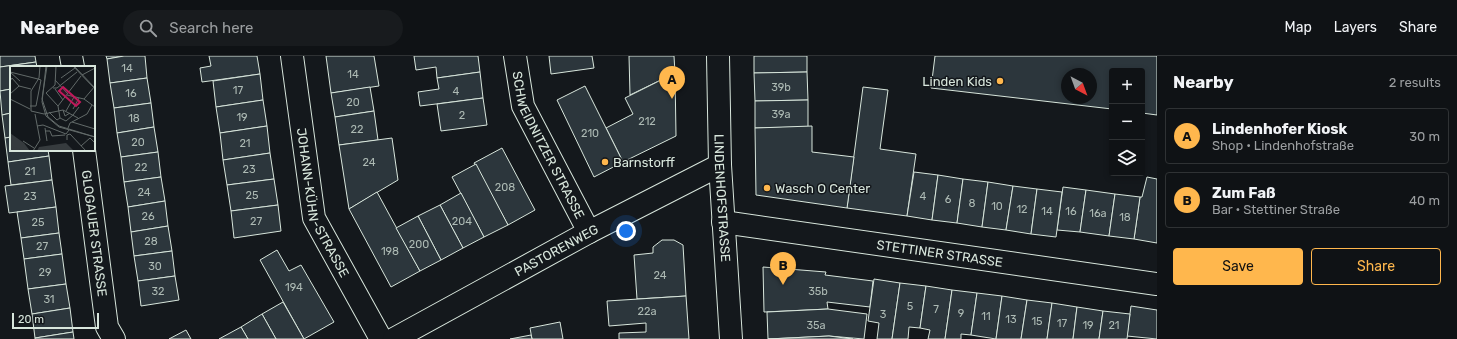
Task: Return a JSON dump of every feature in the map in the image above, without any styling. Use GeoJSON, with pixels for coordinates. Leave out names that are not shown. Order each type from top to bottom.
{"type":"FeatureCollection","features":[{"type":"Feature","properties":{"kind":"street"},"geometry":{"type":"LineString","coordinates":[[71,56],[73,66]]}},
{"type":"Feature","properties":{"kind":"street","name":"JOHANN-KÜHN-STRASSE"},"geometry":{"type":"LineString","coordinates":[[292,56],[314,218],[381,339]]}},
{"type":"Feature","properties":{"kind":"street","name":"SCHWEIDNITZER STRASSE"},"geometry":{"type":"LineString","coordinates":[[515,56],[523,106],[589,232]]}},
{"type":"Feature","properties":{"kind":"street","name":"LINDENHOFSTRASSE"},"geometry":{"type":"LineString","coordinates":[[718,56],[720,165],[731,339]]}},
{"type":"Feature","properties":{"kind":"street","name":"GLOGAUER STRASSE"},"geometry":{"type":"LineString","coordinates":[[84,151],[107,327],[114,339]]}},
{"type":"Feature","properties":{"kind":"street","name":"PASTORENWEG"},"geometry":{"type":"LineString","coordinates":[[394,339],[589,232],[720,165]]}},
{"type":"Feature","properties":{"kind":"street","name":"STETTINER STRASSE"},"geometry":{"type":"LineString","coordinates":[[723,222],[1157,284]]}},
{"type":"Feature","properties":{"kind":"building"},"geometry":{"type":"Polygon","coordinates":[[[0,56],[35,56],[36,62],[0,67],[0,56]]]}},
{"type":"Feature","properties":{"kind":"building"},"geometry":{"type":"Polygon","coordinates":[[[106,56],[124,56],[107,59],[106,56]]]}},
{"type":"Feature","properties":{"kind":"building"},"geometry":{"type":"Polygon","coordinates":[[[124,56],[145,56],[147,78],[110,83],[107,59],[124,56]]]}},
{"type":"Feature","properties":{"kind":"building"},"geometry":{"type":"Polygon","coordinates":[[[209,56],[257,56],[260,74],[202,82],[200,68],[211,66],[209,56]]]}},
{"type":"Feature","properties":{"kind":"building"},"geometry":{"type":"Polygon","coordinates":[[[326,56],[374,56],[379,86],[331,93],[326,56]]]}},
{"type":"Feature","properties":{"kind":"building"},"geometry":{"type":"Polygon","coordinates":[[[414,56],[478,56],[480,72],[437,78],[436,67],[416,70],[414,56]]]}},
{"type":"Feature","properties":{"kind":"building"},"geometry":{"type":"Polygon","coordinates":[[[549,56],[592,56],[594,68],[551,74],[549,56]]]}},
{"type":"Feature","properties":{"kind":"building"},"geometry":{"type":"Polygon","coordinates":[[[629,56],[674,56],[675,73],[630,95],[629,56]]]}},
{"type":"Feature","properties":{"kind":"building"},"geometry":{"type":"Polygon","coordinates":[[[754,56],[807,56],[807,72],[754,73],[754,56]]]}},
{"type":"Feature","properties":{"kind":"building","name":"Linden Kids"},"geometry":{"type":"Polygon","coordinates":[[[935,56],[1157,56],[1157,115],[1145,113],[1145,68],[1109,68],[1109,109],[1069,104],[1097,104],[1097,68],[1061,68],[1061,103],[931,88],[935,56]]]}},
{"type":"Feature","properties":{"kind":"building"},"geometry":{"type":"Polygon","coordinates":[[[36,62],[37,66],[10,66],[10,89],[0,91],[0,67],[36,62]]]}},
{"type":"Feature","properties":{"kind":"building"},"geometry":{"type":"Polygon","coordinates":[[[480,72],[483,98],[420,106],[418,92],[439,89],[437,78],[480,72]]]}},
{"type":"Feature","properties":{"kind":"building"},"geometry":{"type":"Polygon","coordinates":[[[807,72],[808,100],[755,101],[754,73],[807,72]]]}},
{"type":"Feature","properties":{"kind":"building"},"geometry":{"type":"Polygon","coordinates":[[[675,73],[676,136],[623,162],[606,128],[633,114],[625,98],[675,73]]]}},
{"type":"Feature","properties":{"kind":"building"},"geometry":{"type":"Polygon","coordinates":[[[260,74],[263,100],[216,107],[213,81],[260,74]]]}},
{"type":"Feature","properties":{"kind":"building"},"geometry":{"type":"Polygon","coordinates":[[[147,78],[151,103],[114,108],[110,83],[147,78]]]}},
{"type":"Feature","properties":{"kind":"building"},"geometry":{"type":"Polygon","coordinates":[[[585,86],[623,162],[594,177],[557,100],[585,86]]]}},
{"type":"Feature","properties":{"kind":"building"},"geometry":{"type":"Polygon","coordinates":[[[370,87],[374,111],[335,117],[331,93],[370,87]]]}},
{"type":"Feature","properties":{"kind":"building"},"geometry":{"type":"Polygon","coordinates":[[[863,87],[888,90],[880,149],[916,154],[907,216],[847,208],[863,87]]]}},
{"type":"Feature","properties":{"kind":"building"},"geometry":{"type":"Polygon","coordinates":[[[10,89],[10,113],[2,115],[0,91],[10,89]]]}},
{"type":"Feature","properties":{"kind":"building"},"geometry":{"type":"Polygon","coordinates":[[[483,98],[487,125],[441,131],[437,104],[483,98]]]}},
{"type":"Feature","properties":{"kind":"building"},"geometry":{"type":"Polygon","coordinates":[[[263,100],[267,126],[220,133],[216,107],[263,100]]]}},
{"type":"Feature","properties":{"kind":"building"},"geometry":{"type":"Polygon","coordinates":[[[808,100],[808,127],[755,128],[755,101],[808,100]]]}},
{"type":"Feature","properties":{"kind":"building"},"geometry":{"type":"Polygon","coordinates":[[[151,103],[154,127],[117,133],[114,108],[151,103]]]}},
{"type":"Feature","properties":{"kind":"building"},"geometry":{"type":"Polygon","coordinates":[[[374,111],[378,140],[339,145],[335,117],[374,111]]]}},
{"type":"Feature","properties":{"kind":"building"},"geometry":{"type":"Polygon","coordinates":[[[10,113],[10,137],[5,138],[2,115],[10,113]]]}},
{"type":"Feature","properties":{"kind":"building"},"geometry":{"type":"Polygon","coordinates":[[[267,126],[270,153],[223,160],[220,133],[267,126]]]}},
{"type":"Feature","properties":{"kind":"building"},"geometry":{"type":"Polygon","coordinates":[[[812,126],[812,152],[854,157],[847,208],[756,195],[755,128],[812,126]]]}},
{"type":"Feature","properties":{"kind":"building"},"geometry":{"type":"Polygon","coordinates":[[[154,127],[158,152],[121,157],[117,133],[154,127]]]}},
{"type":"Feature","properties":{"kind":"building"},"geometry":{"type":"Polygon","coordinates":[[[10,137],[10,151],[48,151],[49,156],[8,162],[5,138],[10,137]]]}},
{"type":"Feature","properties":{"kind":"building"},"geometry":{"type":"Polygon","coordinates":[[[392,138],[398,180],[349,209],[339,145],[392,138]]]}},
{"type":"Feature","properties":{"kind":"building"},"geometry":{"type":"Polygon","coordinates":[[[502,148],[535,210],[508,225],[474,163],[502,148]]]}},
{"type":"Feature","properties":{"kind":"building"},"geometry":{"type":"Polygon","coordinates":[[[158,152],[161,177],[124,182],[121,157],[158,152]]]}},
{"type":"Feature","properties":{"kind":"building"},"geometry":{"type":"Polygon","coordinates":[[[270,153],[274,179],[227,185],[223,160],[270,153]]]}},
{"type":"Feature","properties":{"kind":"building"},"geometry":{"type":"Polygon","coordinates":[[[49,156],[52,180],[11,185],[8,162],[49,156]]]}},
{"type":"Feature","properties":{"kind":"building"},"geometry":{"type":"Polygon","coordinates":[[[476,164],[508,225],[484,237],[452,177],[476,164]]]}},
{"type":"Feature","properties":{"kind":"building"},"geometry":{"type":"Polygon","coordinates":[[[914,172],[938,175],[932,220],[907,216],[914,172]]]}},
{"type":"Feature","properties":{"kind":"building"},"geometry":{"type":"Polygon","coordinates":[[[938,175],[963,179],[957,223],[932,220],[938,175]]]}},
{"type":"Feature","properties":{"kind":"building"},"geometry":{"type":"Polygon","coordinates":[[[161,177],[165,201],[128,207],[124,182],[161,177]]]}},
{"type":"Feature","properties":{"kind":"building"},"geometry":{"type":"Polygon","coordinates":[[[1147,177],[1157,179],[1157,243],[1134,239],[1140,197],[1142,197],[1147,177]]]}},
{"type":"Feature","properties":{"kind":"building"},"geometry":{"type":"Polygon","coordinates":[[[274,179],[278,205],[231,211],[227,185],[274,179]]]}},
{"type":"Feature","properties":{"kind":"building"},"geometry":{"type":"Polygon","coordinates":[[[963,179],[988,182],[982,227],[957,223],[963,179]]]}},
{"type":"Feature","properties":{"kind":"building"},"geometry":{"type":"Polygon","coordinates":[[[52,180],[56,207],[9,213],[5,186],[52,180]]]}},
{"type":"Feature","properties":{"kind":"building"},"geometry":{"type":"Polygon","coordinates":[[[988,182],[1013,186],[1006,230],[982,227],[988,182]]]}},
{"type":"Feature","properties":{"kind":"building"},"geometry":{"type":"Polygon","coordinates":[[[1013,186],[1037,189],[1031,234],[1006,230],[1013,186]]]}},
{"type":"Feature","properties":{"kind":"building"},"geometry":{"type":"Polygon","coordinates":[[[1063,187],[1086,190],[1080,232],[1057,230],[1063,187]]]}},
{"type":"Feature","properties":{"kind":"building"},"geometry":{"type":"Polygon","coordinates":[[[1037,189],[1062,192],[1056,237],[1031,234],[1037,189]]]}},
{"type":"Feature","properties":{"kind":"building"},"geometry":{"type":"Polygon","coordinates":[[[1086,190],[1115,194],[1109,236],[1080,232],[1086,190]]]}},
{"type":"Feature","properties":{"kind":"building"},"geometry":{"type":"Polygon","coordinates":[[[377,192],[420,271],[391,287],[349,209],[377,192]]]}},
{"type":"Feature","properties":{"kind":"building"},"geometry":{"type":"Polygon","coordinates":[[[461,193],[484,237],[463,248],[440,205],[461,193]]]}},
{"type":"Feature","properties":{"kind":"building"},"geometry":{"type":"Polygon","coordinates":[[[1115,194],[1140,197],[1134,239],[1109,236],[1115,194]]]}},
{"type":"Feature","properties":{"kind":"building"},"geometry":{"type":"Polygon","coordinates":[[[165,201],[168,226],[131,232],[128,207],[165,201]]]}},
{"type":"Feature","properties":{"kind":"building"},"geometry":{"type":"Polygon","coordinates":[[[278,205],[281,231],[234,238],[231,211],[278,205]]]}},
{"type":"Feature","properties":{"kind":"building"},"geometry":{"type":"Polygon","coordinates":[[[440,205],[463,248],[441,260],[418,216],[440,205]]]}},
{"type":"Feature","properties":{"kind":"building"},"geometry":{"type":"Polygon","coordinates":[[[56,207],[59,233],[21,238],[17,212],[56,207]]]}},
{"type":"Feature","properties":{"kind":"building"},"geometry":{"type":"Polygon","coordinates":[[[418,216],[441,260],[420,271],[396,228],[418,216]]]}},
{"type":"Feature","properties":{"kind":"building"},"geometry":{"type":"Polygon","coordinates":[[[168,226],[172,251],[134,256],[131,232],[168,226]]]}},
{"type":"Feature","properties":{"kind":"building"},"geometry":{"type":"Polygon","coordinates":[[[59,233],[62,254],[24,259],[21,238],[59,233]]]}},
{"type":"Feature","properties":{"kind":"building"},"geometry":{"type":"Polygon","coordinates":[[[662,240],[674,240],[683,245],[686,296],[637,299],[634,255],[653,253],[653,247],[662,240]]]}},
{"type":"Feature","properties":{"kind":"building"},"geometry":{"type":"Polygon","coordinates":[[[277,250],[289,271],[301,265],[334,322],[304,339],[260,260],[277,250]]]}},
{"type":"Feature","properties":{"kind":"building"},"geometry":{"type":"Polygon","coordinates":[[[172,251],[175,276],[138,281],[134,256],[172,251]]]}},
{"type":"Feature","properties":{"kind":"building"},"geometry":{"type":"Polygon","coordinates":[[[62,254],[66,284],[28,289],[24,259],[62,254]]]}},
{"type":"Feature","properties":{"kind":"building"},"geometry":{"type":"Polygon","coordinates":[[[763,267],[826,272],[825,275],[873,281],[870,307],[827,302],[828,309],[764,312],[763,267]]]}},
{"type":"Feature","properties":{"kind":"building"},"geometry":{"type":"Polygon","coordinates":[[[175,276],[179,300],[141,306],[138,281],[175,276]]]}},
{"type":"Feature","properties":{"kind":"building"},"geometry":{"type":"Polygon","coordinates":[[[874,279],[900,283],[892,339],[877,339],[879,323],[868,321],[874,279]]]}},
{"type":"Feature","properties":{"kind":"building"},"geometry":{"type":"Polygon","coordinates":[[[900,283],[926,286],[920,328],[909,327],[908,339],[892,339],[900,283]]]}},
{"type":"Feature","properties":{"kind":"building"},"geometry":{"type":"Polygon","coordinates":[[[66,284],[70,308],[32,314],[28,289],[66,284]]]}},
{"type":"Feature","properties":{"kind":"building"},"geometry":{"type":"Polygon","coordinates":[[[926,286],[952,290],[945,339],[928,339],[930,330],[920,328],[926,286]]]}},
{"type":"Feature","properties":{"kind":"building"},"geometry":{"type":"Polygon","coordinates":[[[952,290],[977,293],[971,335],[961,334],[961,339],[945,339],[952,290]]]}},
{"type":"Feature","properties":{"kind":"building"},"geometry":{"type":"Polygon","coordinates":[[[977,293],[1002,296],[996,339],[971,335],[977,293]]]}},
{"type":"Feature","properties":{"kind":"building"},"geometry":{"type":"Polygon","coordinates":[[[686,296],[689,339],[619,339],[619,333],[646,332],[646,323],[609,326],[607,301],[686,296]]]}},
{"type":"Feature","properties":{"kind":"building"},"geometry":{"type":"Polygon","coordinates":[[[1002,296],[1027,300],[1021,339],[996,339],[1002,296]]]}},
{"type":"Feature","properties":{"kind":"building"},"geometry":{"type":"Polygon","coordinates":[[[1027,300],[1052,303],[1047,339],[1021,339],[1027,300]]]}},
{"type":"Feature","properties":{"kind":"building"},"geometry":{"type":"Polygon","coordinates":[[[283,302],[304,339],[276,339],[262,314],[283,302]]]}},
{"type":"Feature","properties":{"kind":"building"},"geometry":{"type":"Polygon","coordinates":[[[1052,303],[1077,307],[1073,339],[1047,339],[1052,303]]]}},
{"type":"Feature","properties":{"kind":"building"},"geometry":{"type":"Polygon","coordinates":[[[1131,306],[1157,310],[1157,339],[1127,336],[1131,306]]]}},
{"type":"Feature","properties":{"kind":"building"},"geometry":{"type":"Polygon","coordinates":[[[1077,307],[1103,311],[1099,339],[1073,339],[1077,307]]]}},
{"type":"Feature","properties":{"kind":"building"},"geometry":{"type":"Polygon","coordinates":[[[70,308],[73,332],[35,338],[32,314],[70,308]]]}},
{"type":"Feature","properties":{"kind":"building"},"geometry":{"type":"Polygon","coordinates":[[[828,309],[867,314],[864,339],[829,336],[768,339],[767,312],[828,309]]]}},
{"type":"Feature","properties":{"kind":"building"},"geometry":{"type":"Polygon","coordinates":[[[1103,311],[1130,314],[1127,339],[1099,339],[1103,311]]]}},
{"type":"Feature","properties":{"kind":"building"},"geometry":{"type":"Polygon","coordinates":[[[262,314],[276,339],[248,339],[241,327],[262,314]]]}},
{"type":"Feature","properties":{"kind":"building"},"geometry":{"type":"Polygon","coordinates":[[[560,322],[563,339],[532,339],[530,328],[560,322]]]}},
{"type":"Feature","properties":{"kind":"building"},"geometry":{"type":"Polygon","coordinates":[[[241,327],[248,339],[219,339],[241,327]]]}},
{"type":"Feature","properties":{"kind":"building"},"geometry":{"type":"Polygon","coordinates":[[[186,330],[191,339],[169,339],[186,330]]]}},
{"type":"Feature","properties":{"kind":"building"},"geometry":{"type":"Polygon","coordinates":[[[73,332],[74,339],[35,339],[35,338],[73,332]]]}},
{"type":"Feature","properties":{"kind":"building"},"geometry":{"type":"Polygon","coordinates":[[[531,335],[532,339],[510,339],[531,335]]]}},
{"type":"Feature","properties":{"kind":"building"},"geometry":{"type":"Polygon","coordinates":[[[829,336],[853,339],[768,339],[829,336]]]}},
{"type":"Feature","properties":{"kind":"place","name":"Linden Kids"},"geometry":{"type":"Point","coordinates":[1000,81]}},
{"type":"Feature","properties":{"kind":"place","name":"Lindenhofer Kiosk"},"geometry":{"type":"Point","coordinates":[672,99]}},
{"type":"Feature","properties":{"kind":"place","name":"Barnstorff"},"geometry":{"type":"Point","coordinates":[605,162]}},
{"type":"Feature","properties":{"kind":"place","name":"Wasch O Center"},"geometry":{"type":"Point","coordinates":[767,188]}},
{"type":"Feature","properties":{"kind":"place","name":"Zum Faß"},"geometry":{"type":"Point","coordinates":[783,285]}}]}
